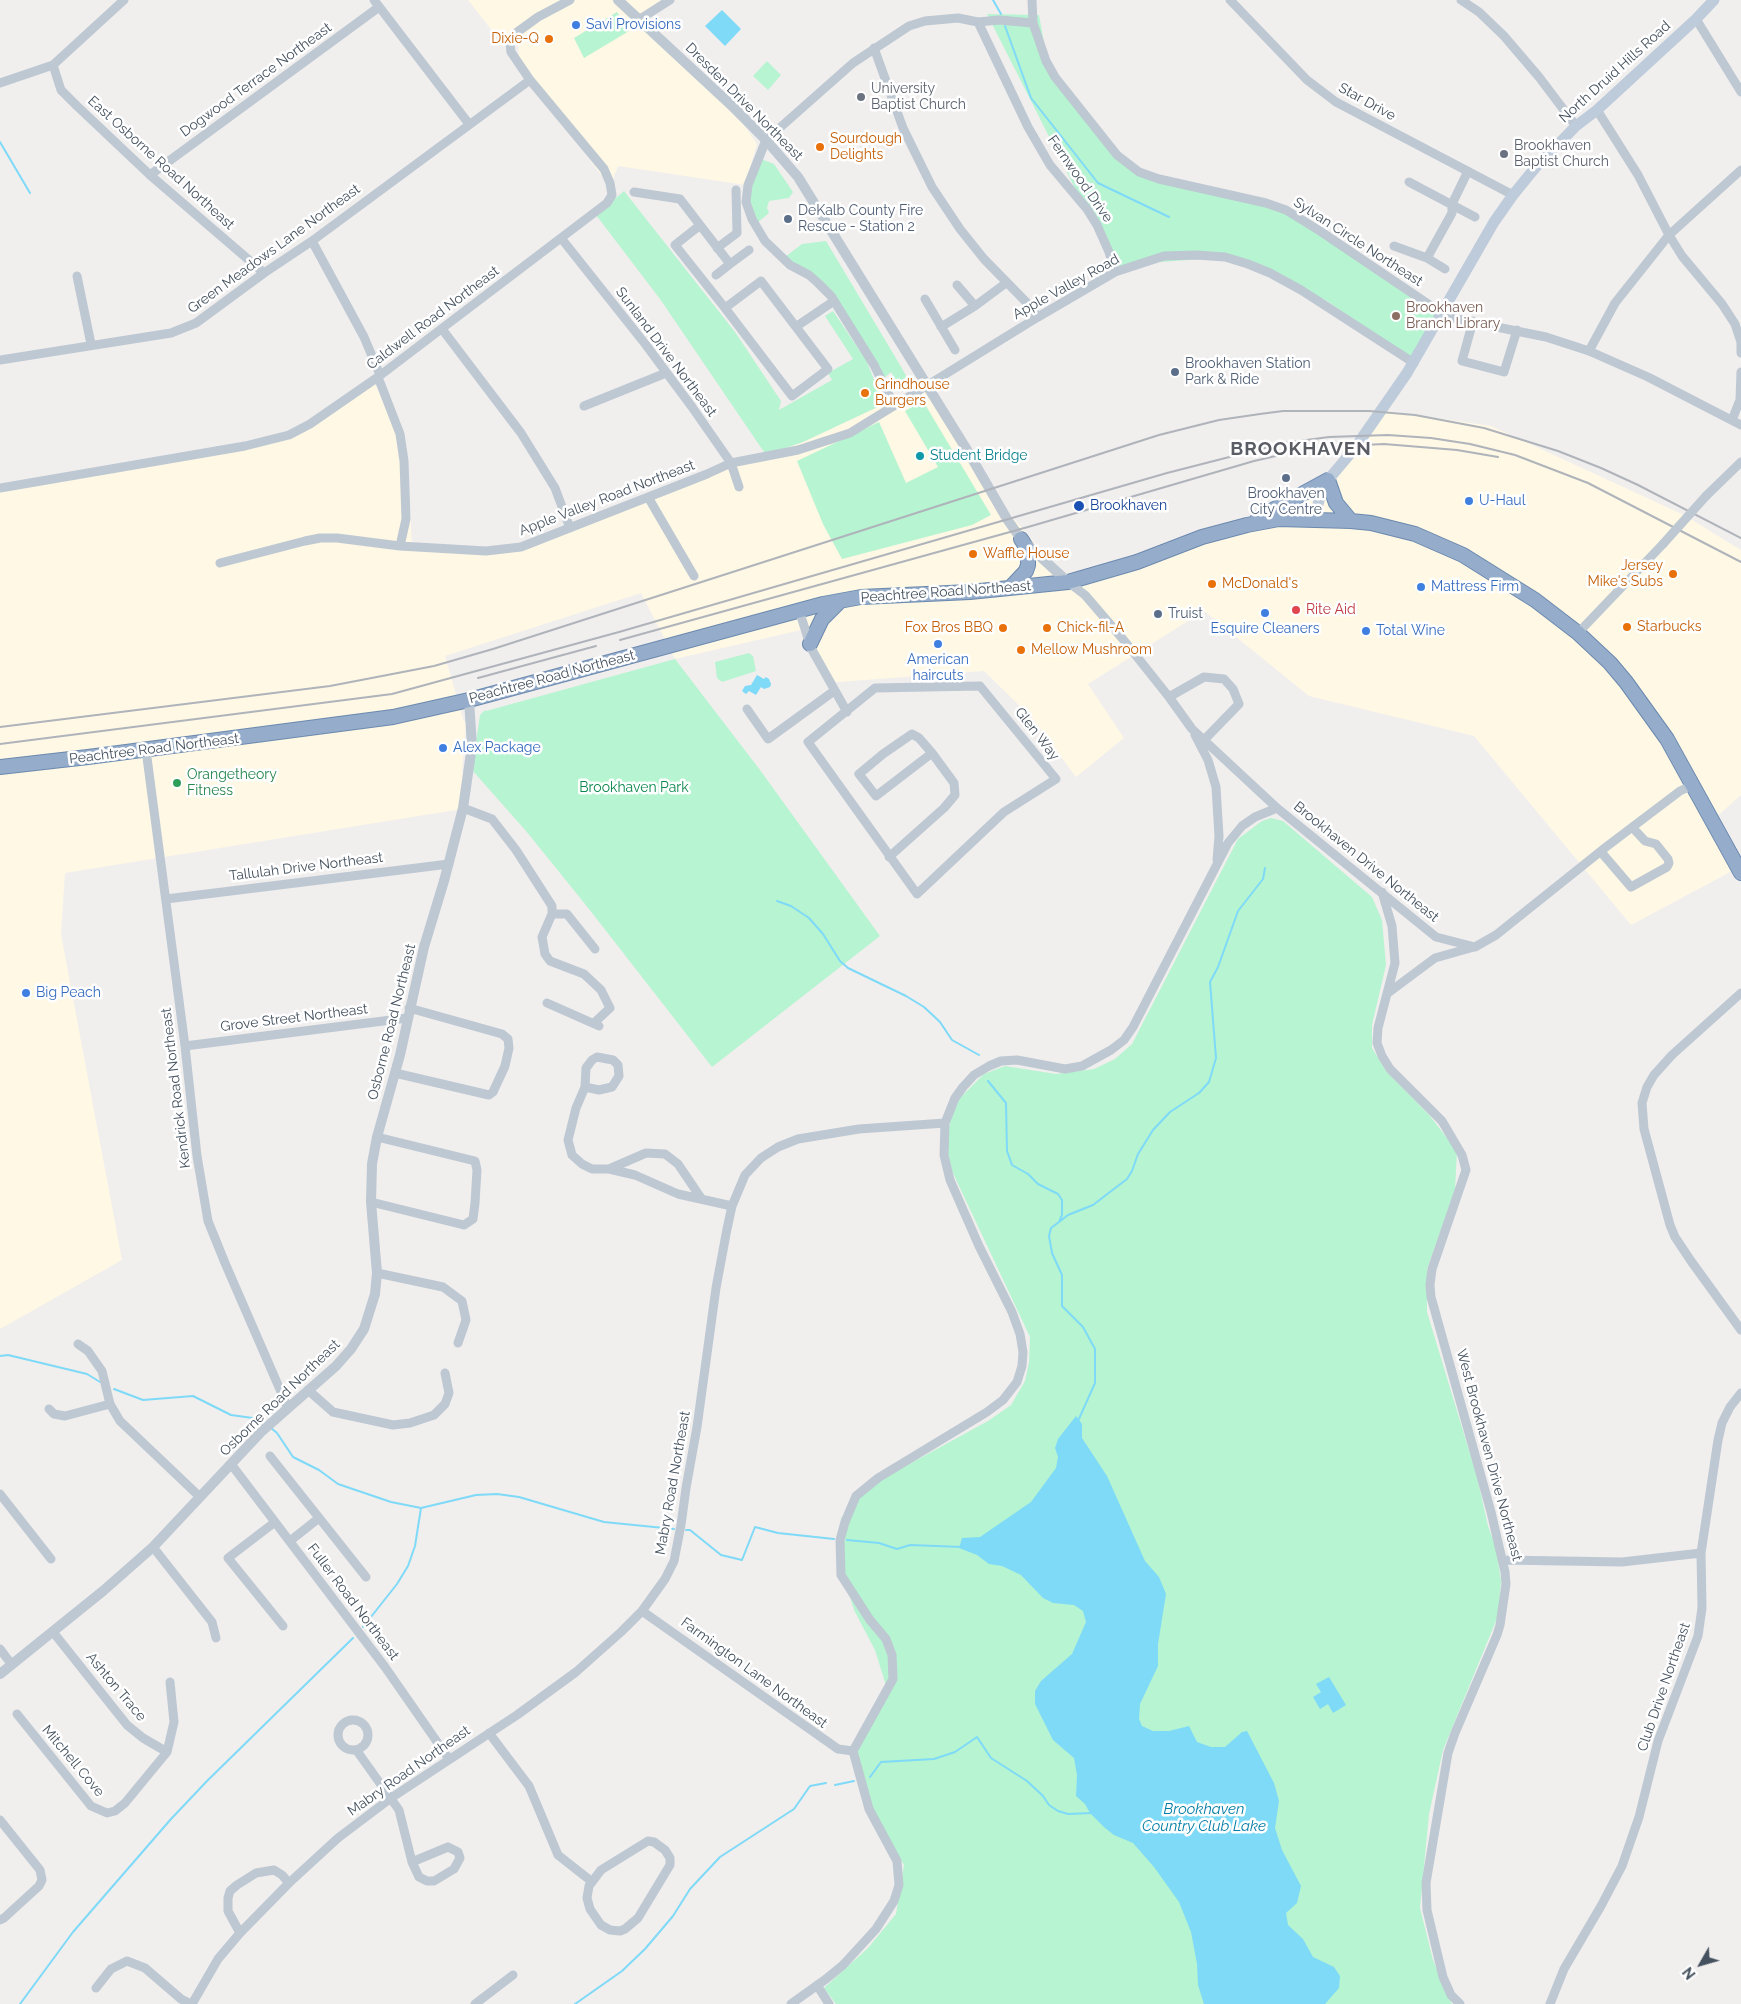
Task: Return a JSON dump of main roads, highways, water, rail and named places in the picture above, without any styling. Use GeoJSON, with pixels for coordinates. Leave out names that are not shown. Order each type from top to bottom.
{"type":"FeatureCollection","features":[{"type":"Feature","properties":{"kind":"highway"},"geometry":{"type":"LineString","coordinates":[[1247,525],[1328,480],[1336,503],[1351,520]]}},
{"type":"Feature","properties":{"kind":"highway","name":"Peachtree Road Northeast"},"geometry":{"type":"LineString","coordinates":[[0,767],[146,750],[393,717],[469,700],[799,610],[861,596],[970,592],[1068,582],[1130,565],[1202,537],[1278,518],[1351,520],[1378,524],[1415,534],[1463,555],[1535,600],[1578,633],[1610,663],[1638,697],[1675,750],[1741,874]]}},
{"type":"Feature","properties":{"kind":"highway"},"geometry":{"type":"LineString","coordinates":[[1010,588],[1026,571],[1028,565],[1028,550],[1021,538]]}},
{"type":"Feature","properties":{"kind":"highway"},"geometry":{"type":"LineString","coordinates":[[810,644],[822,619],[840,601]]}},
{"type":"Feature","properties":{"kind":"main road","name":"North Druid Hills Road"},"geometry":{"type":"LineString","coordinates":[[1314,519],[1321,493],[1328,480],[1355,448],[1414,363],[1494,222],[1513,195],[1535,168],[1576,126],[1597,110],[1696,19],[1713,0]]}},
{"type":"Feature","properties":{"kind":"water"},"geometry":{"type":"Polygon","coordinates":[[[722,10],[741,29],[725,46],[705,26],[722,10]]]}},
{"type":"Feature","properties":{"kind":"water"},"geometry":{"type":"Polygon","coordinates":[[[757,675],[764,679],[766,677],[769,679],[770,687],[764,689],[761,687],[756,695],[749,691],[746,694],[742,691],[745,686],[751,685],[757,675]]]}},
{"type":"Feature","properties":{"kind":"water","name":"Brookhaven Country Club Lake"},"geometry":{"type":"Polygon","coordinates":[[[1076,1416],[1082,1424],[1082,1438],[1107,1476],[1145,1561],[1159,1577],[1166,1594],[1158,1644],[1158,1666],[1140,1704],[1139,1719],[1142,1726],[1153,1731],[1169,1731],[1189,1726],[1197,1742],[1211,1747],[1225,1747],[1242,1732],[1247,1731],[1274,1783],[1279,1801],[1275,1828],[1282,1850],[1301,1886],[1297,1903],[1286,1913],[1288,1925],[1303,1939],[1313,1957],[1334,1967],[1340,1976],[1339,1988],[1325,2004],[1204,2004],[1198,1985],[1197,1964],[1191,1932],[1179,1902],[1154,1867],[1133,1843],[1114,1835],[1105,1828],[1076,1796],[1077,1775],[1074,1758],[1053,1740],[1035,1704],[1035,1691],[1041,1681],[1072,1654],[1086,1622],[1083,1611],[1074,1605],[1053,1603],[1043,1598],[1021,1575],[1002,1566],[989,1564],[977,1555],[959,1548],[962,1538],[980,1537],[1031,1502],[1056,1468],[1058,1457],[1055,1448],[1058,1439],[1076,1416]]]}},
{"type":"Feature","properties":{"kind":"water"},"geometry":{"type":"Polygon","coordinates":[[[1329,1677],[1346,1705],[1333,1713],[1328,1704],[1320,1709],[1313,1697],[1321,1692],[1316,1684],[1329,1677]]]}},
{"type":"Feature","properties":{"kind":"waterway"},"geometry":{"type":"LineString","coordinates":[[993,0],[1001,14]]}},
{"type":"Feature","properties":{"kind":"waterway"},"geometry":{"type":"LineString","coordinates":[[1005,26],[1031,98],[1098,183],[1169,217]]}},
{"type":"Feature","properties":{"kind":"waterway"},"geometry":{"type":"LineString","coordinates":[[0,142],[30,193]]}},
{"type":"Feature","properties":{"kind":"waterway"},"geometry":{"type":"LineString","coordinates":[[1059,1222],[1068,1215],[1093,1205],[1127,1179],[1138,1154],[1153,1130],[1170,1112],[1199,1093],[1209,1082],[1216,1058],[1210,982],[1218,967],[1238,911],[1263,879],[1265,868]]}},
{"type":"Feature","properties":{"kind":"waterway"},"geometry":{"type":"LineString","coordinates":[[777,901],[791,906],[809,918],[823,934],[840,961],[848,968],[906,996],[924,1007],[940,1022],[952,1040],[979,1055]]}},
{"type":"Feature","properties":{"kind":"waterway"},"geometry":{"type":"LineString","coordinates":[[988,1081],[1006,1103],[1007,1151],[1012,1165],[1028,1174],[1038,1184],[1058,1194],[1062,1200],[1062,1215],[1059,1222],[1051,1228],[1049,1236],[1052,1253],[1062,1275],[1062,1306],[1083,1327],[1095,1349],[1095,1383],[1078,1421]]}},
{"type":"Feature","properties":{"kind":"waterway"},"geometry":{"type":"LineString","coordinates":[[0,1356],[8,1355],[87,1374],[100,1382]]}},
{"type":"Feature","properties":{"kind":"waterway"},"geometry":{"type":"LineString","coordinates":[[114,1389],[143,1400],[193,1396],[231,1415],[260,1419],[266,1423]]}},
{"type":"Feature","properties":{"kind":"waterway"},"geometry":{"type":"LineString","coordinates":[[271,1428],[277,1433],[293,1457],[319,1470],[338,1484],[391,1502],[421,1508],[476,1495],[497,1494],[519,1497],[604,1522],[674,1529]]}},
{"type":"Feature","properties":{"kind":"waterway"},"geometry":{"type":"LineString","coordinates":[[363,1627],[397,1584],[408,1566],[415,1546],[421,1508]]}},
{"type":"Feature","properties":{"kind":"waterway"},"geometry":{"type":"LineString","coordinates":[[686,1530],[690,1530],[721,1555],[742,1560],[755,1527],[778,1533],[834,1539]]}},
{"type":"Feature","properties":{"kind":"waterway"},"geometry":{"type":"LineString","coordinates":[[847,1540],[879,1543],[897,1549],[910,1545],[962,1547]]}},
{"type":"Feature","properties":{"kind":"waterway"},"geometry":{"type":"LineString","coordinates":[[20,2004],[73,1932],[171,1819],[207,1781],[353,1638]]}},
{"type":"Feature","properties":{"kind":"waterway"},"geometry":{"type":"LineString","coordinates":[[870,1777],[881,1762],[934,1759],[955,1752],[977,1737],[991,1758],[1027,1781],[1043,1796],[1049,1805],[1058,1811],[1068,1814],[1092,1813]]}},
{"type":"Feature","properties":{"kind":"waterway"},"geometry":{"type":"LineString","coordinates":[[835,1785],[854,1781]]}},
{"type":"Feature","properties":{"kind":"waterway"},"geometry":{"type":"LineString","coordinates":[[575,2004],[622,1971],[645,1949],[673,1916],[690,1889],[720,1857],[794,1809],[810,1786],[826,1783]]}},
{"type":"Feature","properties":{"kind":"railway"},"geometry":{"type":"LineString","coordinates":[[0,727],[330,686],[434,666],[493,649],[1159,435],[1219,420],[1283,411],[1369,411],[1415,415],[1484,428],[1558,451],[1601,468],[1741,538]]}},
{"type":"Feature","properties":{"kind":"railway"},"geometry":{"type":"LineString","coordinates":[[0,744],[392,694],[619,632],[1167,473],[1284,443],[1329,437],[1388,435],[1431,438],[1470,444],[1515,455],[1588,483],[1741,562]]}},
{"type":"Feature","properties":{"kind":"railway"},"geometry":{"type":"LineString","coordinates":[[620,640],[1028,527],[1254,461],[1289,453],[1322,447],[1384,444],[1457,450],[1498,457]]}},
{"type":"Feature","properties":{"kind":"railway"},"geometry":{"type":"LineString","coordinates":[[478,678],[596,646]]}},
{"type":"Feature","properties":{"kind":"place","name":"Savi Provisions"},"geometry":{"type":"Point","coordinates":[576,25]}},
{"type":"Feature","properties":{"kind":"place","name":"Dixie-Q"},"geometry":{"type":"Point","coordinates":[549,39]}},
{"type":"Feature","properties":{"kind":"place","name":"University Baptist Church"},"geometry":{"type":"Point","coordinates":[861,97]}},
{"type":"Feature","properties":{"kind":"place","name":"Sourdough Delights"},"geometry":{"type":"Point","coordinates":[820,147]}},
{"type":"Feature","properties":{"kind":"place","name":"Brookhaven Baptist Church"},"geometry":{"type":"Point","coordinates":[1504,154]}},
{"type":"Feature","properties":{"kind":"place","name":"DeKalb County Fire Rescue - Station 2"},"geometry":{"type":"Point","coordinates":[788,219]}},
{"type":"Feature","properties":{"kind":"place","name":"Brookhaven Branch Library"},"geometry":{"type":"Point","coordinates":[1396,316]}},
{"type":"Feature","properties":{"kind":"place","name":"Brookhaven Station Park & Ride"},"geometry":{"type":"Point","coordinates":[1175,372]}},
{"type":"Feature","properties":{"kind":"place","name":"Grindhouse Burgers"},"geometry":{"type":"Point","coordinates":[865,393]}},
{"type":"Feature","properties":{"kind":"place","name":"Student Bridge"},"geometry":{"type":"Point","coordinates":[920,456]}},
{"type":"Feature","properties":{"kind":"place","name":"Brookhaven City Centre"},"geometry":{"type":"Point","coordinates":[1286,478]}},
{"type":"Feature","properties":{"kind":"place","name":"U-Haul"},"geometry":{"type":"Point","coordinates":[1469,501]}},
{"type":"Feature","properties":{"kind":"place","name":"Brookhaven"},"geometry":{"type":"Point","coordinates":[1079,506]}},
{"type":"Feature","properties":{"kind":"place","name":"Waffle House"},"geometry":{"type":"Point","coordinates":[973,554]}},
{"type":"Feature","properties":{"kind":"place","name":"Jersey Mike's Subs"},"geometry":{"type":"Point","coordinates":[1673,574]}},
{"type":"Feature","properties":{"kind":"place","name":"McDonald's"},"geometry":{"type":"Point","coordinates":[1212,584]}},
{"type":"Feature","properties":{"kind":"place","name":"Mattress Firm"},"geometry":{"type":"Point","coordinates":[1421,587]}},
{"type":"Feature","properties":{"kind":"place","name":"Rite Aid"},"geometry":{"type":"Point","coordinates":[1296,610]}},
{"type":"Feature","properties":{"kind":"place","name":"Esquire Cleaners"},"geometry":{"type":"Point","coordinates":[1265,613]}},
{"type":"Feature","properties":{"kind":"place","name":"Truist"},"geometry":{"type":"Point","coordinates":[1158,614]}},
{"type":"Feature","properties":{"kind":"place","name":"Starbucks"},"geometry":{"type":"Point","coordinates":[1627,627]}},
{"type":"Feature","properties":{"kind":"place","name":"Fox Bros BBQ"},"geometry":{"type":"Point","coordinates":[1003,628]}},
{"type":"Feature","properties":{"kind":"place","name":"Chick-fil-A"},"geometry":{"type":"Point","coordinates":[1047,628]}},
{"type":"Feature","properties":{"kind":"place","name":"Total Wine"},"geometry":{"type":"Point","coordinates":[1366,631]}},
{"type":"Feature","properties":{"kind":"place","name":"American haircuts"},"geometry":{"type":"Point","coordinates":[938,644]}},
{"type":"Feature","properties":{"kind":"place","name":"Mellow Mushroom"},"geometry":{"type":"Point","coordinates":[1021,650]}},
{"type":"Feature","properties":{"kind":"place","name":"Alex Package"},"geometry":{"type":"Point","coordinates":[443,748]}},
{"type":"Feature","properties":{"kind":"place","name":"Orangetheory Fitness"},"geometry":{"type":"Point","coordinates":[177,783]}},
{"type":"Feature","properties":{"kind":"place","name":"Big Peach"},"geometry":{"type":"Point","coordinates":[26,993]}},
{"type":"Feature","properties":{"kind":"district","name":"BROOKHAVEN"},"geometry":{"type":"Point","coordinates":[1301,449]}},
{"type":"Feature","properties":{"kind":"park label","name":"Brookhaven Park"},"geometry":{"type":"Point","coordinates":[634,788]}}]}
